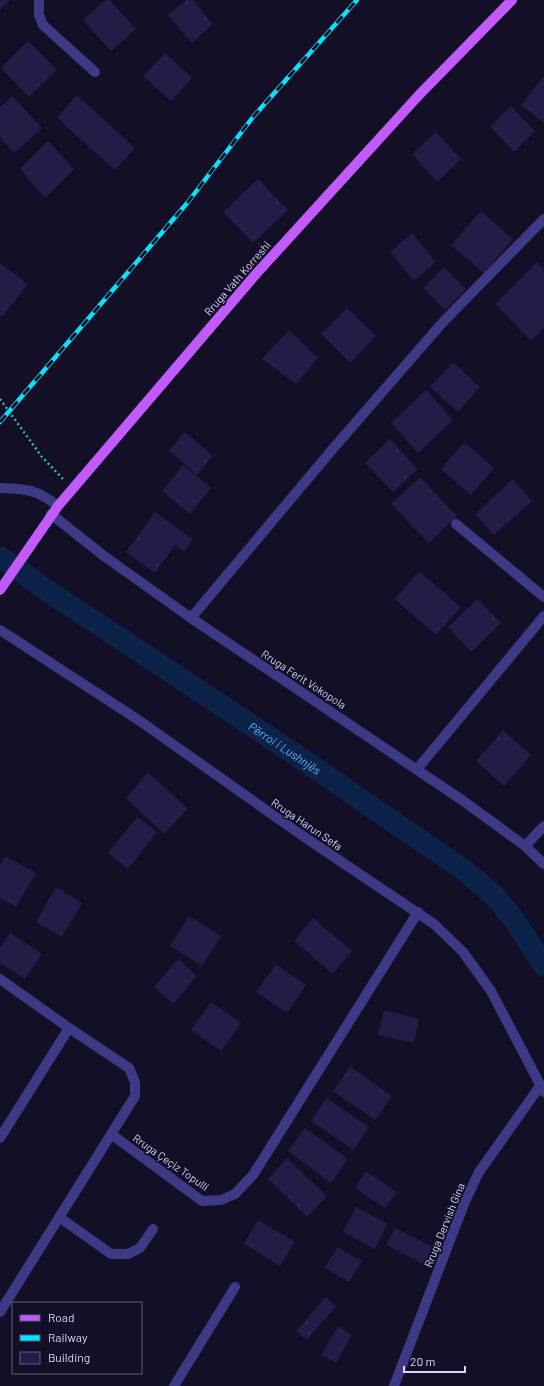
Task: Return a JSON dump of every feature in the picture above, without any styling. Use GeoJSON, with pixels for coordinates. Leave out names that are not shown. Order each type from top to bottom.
{"type":"FeatureCollection","features":[{"type":"Feature","properties":{"kind":"main road","name":"Rruga Vath Korreshi"},"geometry":{"type":"LineString","coordinates":[[0,590],[55,510],[256,274],[419,95],[512,0]]}},
{"type":"Feature","properties":{"kind":"street"},"geometry":{"type":"LineString","coordinates":[[39,0],[39,15],[43,25],[95,72]]}},
{"type":"Feature","properties":{"kind":"street"},"geometry":{"type":"LineString","coordinates":[[191,618],[330,451],[442,322],[544,219]]}},
{"type":"Feature","properties":{"kind":"street","name":"Rruga Ferit Vokopola"},"geometry":{"type":"LineString","coordinates":[[0,488],[33,490],[43,495],[55,510],[104,556],[191,618],[418,768],[525,846],[544,864]]}},
{"type":"Feature","properties":{"kind":"street"},"geometry":{"type":"LineString","coordinates":[[456,524],[544,597]]}},
{"type":"Feature","properties":{"kind":"street"},"geometry":{"type":"LineString","coordinates":[[418,768],[544,616]]}},
{"type":"Feature","properties":{"kind":"street","name":"Rruga Harun Sefa"},"geometry":{"type":"LineString","coordinates":[[0,630],[140,721],[300,834],[434,924],[454,942],[482,976],[503,1012],[542,1089]]}},
{"type":"Feature","properties":{"kind":"street"},"geometry":{"type":"LineString","coordinates":[[525,846],[544,826]]}},
{"type":"Feature","properties":{"kind":"street","name":"Rruga Çeçiz Topulli"},"geometry":{"type":"LineString","coordinates":[[111,1134],[202,1201],[221,1200],[234,1194],[253,1175],[418,912]]}},
{"type":"Feature","properties":{"kind":"street"},"geometry":{"type":"LineString","coordinates":[[0,979],[129,1068],[135,1082],[135,1096],[0,1312]]}},
{"type":"Feature","properties":{"kind":"street"},"geometry":{"type":"LineString","coordinates":[[0,1138],[69,1028]]}},
{"type":"Feature","properties":{"kind":"street","name":"Rruga Dervish Gina"},"geometry":{"type":"LineString","coordinates":[[394,1386],[464,1204],[479,1172],[542,1089]]}},
{"type":"Feature","properties":{"kind":"street"},"geometry":{"type":"LineString","coordinates":[[59,1217],[111,1254],[128,1254],[140,1248],[153,1229]]}},
{"type":"Feature","properties":{"kind":"street"},"geometry":{"type":"LineString","coordinates":[[174,1386],[235,1287]]}},
{"type":"Feature","properties":{"kind":"path"},"geometry":{"type":"LineString","coordinates":[[0,399],[42,457],[73,488]]}},
{"type":"Feature","properties":{"kind":"building"},"geometry":{"type":"Polygon","coordinates":[[[0,0],[10,0],[0,10],[0,0]]]}},
{"type":"Feature","properties":{"kind":"building"},"geometry":{"type":"Polygon","coordinates":[[[105,0],[110,0],[136,29],[111,51],[83,20],[105,0]]]}},
{"type":"Feature","properties":{"kind":"building"},"geometry":{"type":"Polygon","coordinates":[[[186,0],[193,0],[213,24],[192,43],[168,15],[186,0]]]}},
{"type":"Feature","properties":{"kind":"building"},"geometry":{"type":"Polygon","coordinates":[[[28,41],[57,70],[29,97],[1,68],[28,41]]]}},
{"type":"Feature","properties":{"kind":"building"},"geometry":{"type":"Polygon","coordinates":[[[165,53],[192,78],[171,101],[143,76],[165,53]]]}},
{"type":"Feature","properties":{"kind":"building"},"geometry":{"type":"Polygon","coordinates":[[[544,76],[544,123],[521,105],[544,76]]]}},
{"type":"Feature","properties":{"kind":"building"},"geometry":{"type":"Polygon","coordinates":[[[77,95],[135,148],[115,170],[57,118],[77,95]]]}},
{"type":"Feature","properties":{"kind":"building"},"geometry":{"type":"Polygon","coordinates":[[[12,96],[42,128],[14,153],[0,137],[0,107],[12,96]]]}},
{"type":"Feature","properties":{"kind":"building"},"geometry":{"type":"Polygon","coordinates":[[[511,106],[535,131],[514,152],[490,127],[511,106]]]}},
{"type":"Feature","properties":{"kind":"building"},"geometry":{"type":"Polygon","coordinates":[[[436,132],[461,159],[437,182],[412,154],[436,132]]]}},
{"type":"Feature","properties":{"kind":"building"},"geometry":{"type":"Polygon","coordinates":[[[48,141],[74,169],[45,198],[20,169],[48,141]]]}},
{"type":"Feature","properties":{"kind":"building"},"geometry":{"type":"Polygon","coordinates":[[[258,179],[288,210],[253,243],[223,212],[258,179]]]}},
{"type":"Feature","properties":{"kind":"building"},"geometry":{"type":"Polygon","coordinates":[[[481,211],[513,239],[484,273],[451,245],[481,211]]]}},
{"type":"Feature","properties":{"kind":"building"},"geometry":{"type":"Polygon","coordinates":[[[412,233],[436,262],[414,281],[390,252],[412,233]]]}},
{"type":"Feature","properties":{"kind":"building"},"geometry":{"type":"Polygon","coordinates":[[[537,262],[544,270],[544,328],[531,341],[495,304],[537,262]]]}},
{"type":"Feature","properties":{"kind":"building"},"geometry":{"type":"Polygon","coordinates":[[[0,263],[28,284],[2,317],[0,316],[0,263]]]}},
{"type":"Feature","properties":{"kind":"building"},"geometry":{"type":"Polygon","coordinates":[[[444,267],[466,289],[445,310],[423,288],[444,267]]]}},
{"type":"Feature","properties":{"kind":"building"},"geometry":{"type":"Polygon","coordinates":[[[347,308],[376,336],[350,363],[321,334],[347,308]]]}},
{"type":"Feature","properties":{"kind":"building"},"geometry":{"type":"Polygon","coordinates":[[[289,330],[318,358],[296,384],[262,359],[289,330]]]}},
{"type":"Feature","properties":{"kind":"building"},"geometry":{"type":"Polygon","coordinates":[[[453,362],[480,387],[458,412],[430,387],[453,362]]]}},
{"type":"Feature","properties":{"kind":"building"},"geometry":{"type":"Polygon","coordinates":[[[426,390],[453,420],[418,453],[391,423],[426,390]]]}},
{"type":"Feature","properties":{"kind":"building"},"geometry":{"type":"Polygon","coordinates":[[[185,432],[213,456],[197,475],[169,450],[185,432]]]}},
{"type":"Feature","properties":{"kind":"building"},"geometry":{"type":"Polygon","coordinates":[[[390,439],[418,469],[393,492],[365,463],[390,439]]]}},
{"type":"Feature","properties":{"kind":"building"},"geometry":{"type":"Polygon","coordinates":[[[464,442],[494,468],[471,495],[441,469],[464,442]]]}},
{"type":"Feature","properties":{"kind":"building"},"geometry":{"type":"Polygon","coordinates":[[[183,465],[211,488],[190,514],[162,491],[183,465]]]}},
{"type":"Feature","properties":{"kind":"building"},"geometry":{"type":"Polygon","coordinates":[[[420,477],[457,516],[429,543],[391,504],[420,477]]]}},
{"type":"Feature","properties":{"kind":"building"},"geometry":{"type":"Polygon","coordinates":[[[513,479],[532,501],[494,535],[475,514],[513,479]]]}},
{"type":"Feature","properties":{"kind":"building"},"geometry":{"type":"Polygon","coordinates":[[[155,512],[193,539],[184,551],[175,545],[155,573],[126,552],[155,512]]]}},
{"type":"Feature","properties":{"kind":"building"},"geometry":{"type":"Polygon","coordinates":[[[419,571],[461,607],[436,635],[395,599],[419,571]]]}},
{"type":"Feature","properties":{"kind":"building"},"geometry":{"type":"Polygon","coordinates":[[[478,599],[501,623],[471,652],[448,627],[478,599]]]}},
{"type":"Feature","properties":{"kind":"building"},"geometry":{"type":"Polygon","coordinates":[[[503,730],[531,755],[504,786],[476,761],[503,730]]]}},
{"type":"Feature","properties":{"kind":"building"},"geometry":{"type":"Polygon","coordinates":[[[148,772],[188,809],[164,834],[126,798],[148,772]]]}},
{"type":"Feature","properties":{"kind":"building"},"geometry":{"type":"Polygon","coordinates":[[[137,817],[157,832],[128,869],[108,853],[137,817]]]}},
{"type":"Feature","properties":{"kind":"building"},"geometry":{"type":"Polygon","coordinates":[[[5,856],[36,873],[16,907],[0,898],[0,864],[5,856]]]}},
{"type":"Feature","properties":{"kind":"building"},"geometry":{"type":"Polygon","coordinates":[[[56,887],[82,903],[62,937],[36,922],[56,887]]]}},
{"type":"Feature","properties":{"kind":"building"},"geometry":{"type":"Polygon","coordinates":[[[189,916],[221,936],[202,966],[170,946],[189,916]]]}},
{"type":"Feature","properties":{"kind":"building"},"geometry":{"type":"Polygon","coordinates":[[[313,918],[352,951],[333,974],[294,941],[313,918]]]}},
{"type":"Feature","properties":{"kind":"building"},"geometry":{"type":"Polygon","coordinates":[[[10,933],[42,954],[25,979],[0,963],[0,948],[10,933]]]}},
{"type":"Feature","properties":{"kind":"building"},"geometry":{"type":"Polygon","coordinates":[[[178,959],[197,976],[173,1004],[154,987],[178,959]]]}},
{"type":"Feature","properties":{"kind":"building"},"geometry":{"type":"Polygon","coordinates":[[[276,964],[306,985],[287,1013],[256,992],[276,964]]]}},
{"type":"Feature","properties":{"kind":"building"},"geometry":{"type":"Polygon","coordinates":[[[211,1002],[241,1023],[221,1051],[191,1030],[211,1002]]]}},
{"type":"Feature","properties":{"kind":"building"},"geometry":{"type":"Polygon","coordinates":[[[384,1010],[419,1019],[414,1043],[378,1035],[384,1010]]]}},
{"type":"Feature","properties":{"kind":"building"},"geometry":{"type":"Polygon","coordinates":[[[350,1066],[392,1096],[375,1120],[333,1091],[350,1066]]]}},
{"type":"Feature","properties":{"kind":"building"},"geometry":{"type":"Polygon","coordinates":[[[326,1098],[369,1127],[354,1150],[311,1121],[326,1098]]]}},
{"type":"Feature","properties":{"kind":"building"},"geometry":{"type":"Polygon","coordinates":[[[305,1128],[348,1159],[331,1183],[288,1151],[305,1128]]]}},
{"type":"Feature","properties":{"kind":"building"},"geometry":{"type":"Polygon","coordinates":[[[287,1158],[327,1196],[307,1217],[268,1179],[287,1158]]]}},
{"type":"Feature","properties":{"kind":"building"},"geometry":{"type":"Polygon","coordinates":[[[366,1171],[397,1192],[385,1208],[355,1188],[366,1171]]]}},
{"type":"Feature","properties":{"kind":"building"},"geometry":{"type":"Polygon","coordinates":[[[356,1207],[388,1224],[375,1249],[343,1232],[356,1207]]]}},
{"type":"Feature","properties":{"kind":"building"},"geometry":{"type":"Polygon","coordinates":[[[258,1220],[295,1242],[280,1266],[244,1244],[258,1220]]]}},
{"type":"Feature","properties":{"kind":"building"},"geometry":{"type":"Polygon","coordinates":[[[395,1228],[433,1247],[424,1264],[386,1245],[395,1228]]]}},
{"type":"Feature","properties":{"kind":"building"},"geometry":{"type":"Polygon","coordinates":[[[337,1247],[362,1261],[349,1282],[325,1268],[337,1247]]]}},
{"type":"Feature","properties":{"kind":"building"},"geometry":{"type":"Polygon","coordinates":[[[326,1297],[336,1306],[307,1340],[296,1331],[326,1297]]]}},
{"type":"Feature","properties":{"kind":"building"},"geometry":{"type":"Polygon","coordinates":[[[338,1326],[352,1335],[336,1363],[321,1355],[338,1326]]]}},
{"type":"Feature","properties":{"kind":"waterway","name":"Përroi i Lushnjës"},"geometry":{"type":"LineString","coordinates":[[0,557],[45,589],[296,755],[465,871],[496,897],[515,921],[544,966]]}},
{"type":"Feature","properties":{"kind":"railway"},"geometry":{"type":"LineString","coordinates":[[0,422],[188,202],[253,117],[357,0]]}}]}
